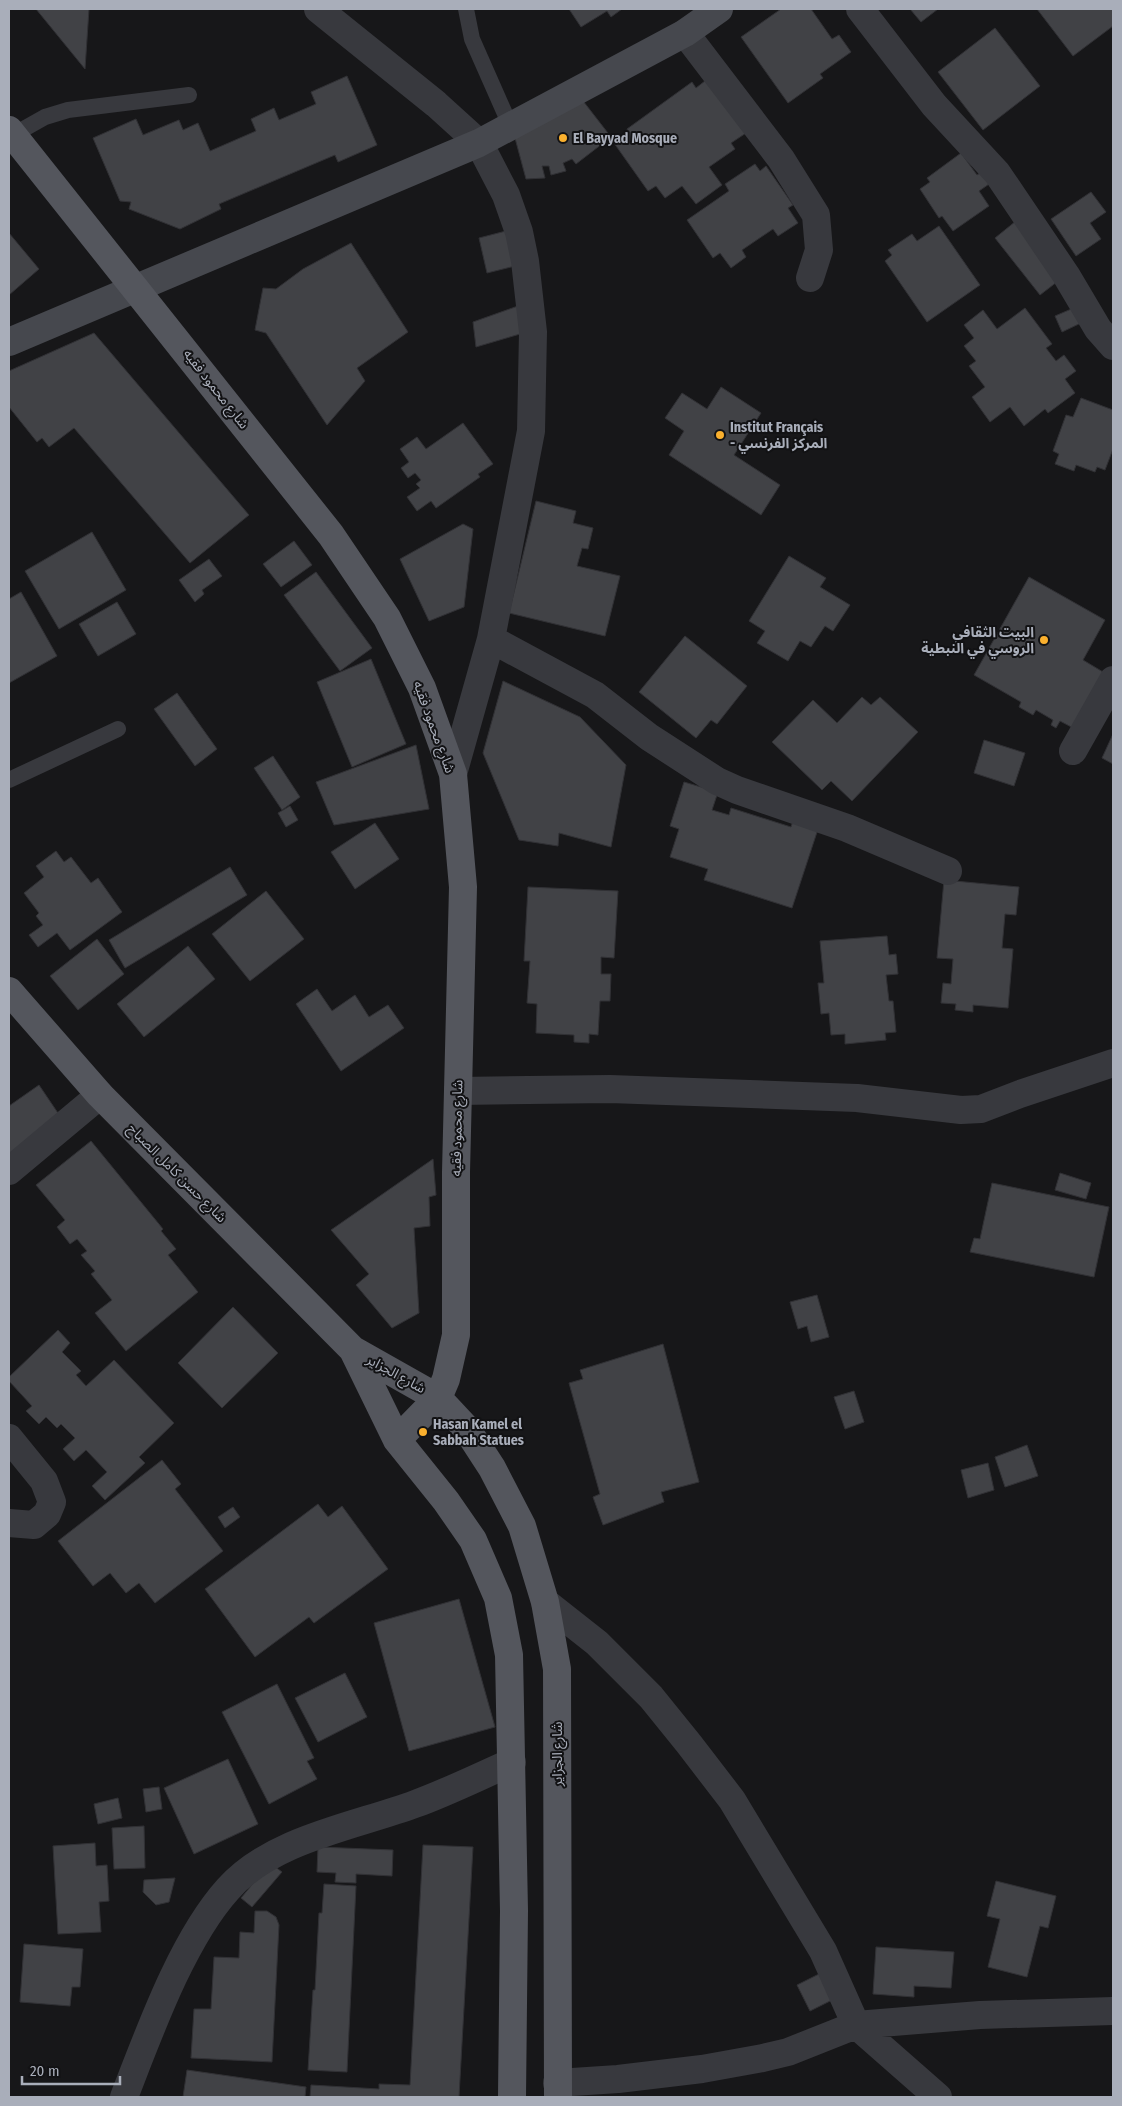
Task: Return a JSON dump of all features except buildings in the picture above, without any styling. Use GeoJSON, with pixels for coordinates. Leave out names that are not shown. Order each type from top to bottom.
{"type":"FeatureCollection","features":[{"type":"Feature","properties":{"kind":"main road","name":"شارع محمود فقيه"},"geometry":{"type":"LineString","coordinates":[[11,132],[332,535],[387,618],[422,688],[453,774],[463,887],[458,1091],[456,1336],[446,1380],[438,1398],[397,1440]]}},
{"type":"Feature","properties":{"kind":"main road","name":"شارع حسن كامل الصباح"},"geometry":{"type":"LineString","coordinates":[[9,991],[100,1095],[353,1350]]}},
{"type":"Feature","properties":{"kind":"main road","name":"شارع الجزاير"},"geometry":{"type":"LineString","coordinates":[[353,1350],[438,1398],[466,1428],[492,1468],[522,1526],[545,1602],[557,1669],[558,2090]]}},
{"type":"Feature","properties":{"kind":"main road","name":"شارع الجزاير"},"geometry":{"type":"LineString","coordinates":[[353,1350],[397,1440],[446,1501],[473,1540],[498,1598],[509,1655],[512,1762],[512,2097]]}},
{"type":"Feature","properties":{"kind":"street"},"geometry":{"type":"LineString","coordinates":[[318,9],[436,104],[478,143],[506,195],[519,232],[525,261],[533,332],[531,431],[491,639],[453,774]]}},
{"type":"Feature","properties":{"kind":"street"},"geometry":{"type":"LineString","coordinates":[[9,342],[134,287],[478,143],[685,33],[719,9]]}},
{"type":"Feature","properties":{"kind":"street"},"geometry":{"type":"LineString","coordinates":[[860,9],[934,105],[997,173],[1066,275],[1098,329],[1113,346]]}},
{"type":"Feature","properties":{"kind":"street"},"geometry":{"type":"LineString","coordinates":[[685,33],[781,159],[816,215],[819,250],[810,278]]}},
{"type":"Feature","properties":{"kind":"street"},"geometry":{"type":"LineString","coordinates":[[491,639],[562,675],[595,695],[649,737],[717,781],[737,790],[847,828],[948,871]]}},
{"type":"Feature","properties":{"kind":"street"},"geometry":{"type":"LineString","coordinates":[[1072,751],[1113,680]]}},
{"type":"Feature","properties":{"kind":"street"},"geometry":{"type":"LineString","coordinates":[[458,1091],[610,1089],[857,1098],[961,1110],[981,1109],[1113,1063]]}},
{"type":"Feature","properties":{"kind":"street"},"geometry":{"type":"LineString","coordinates":[[9,1172],[100,1095]]}},
{"type":"Feature","properties":{"kind":"street"},"geometry":{"type":"LineString","coordinates":[[9,1438],[44,1481],[52,1502],[47,1514],[34,1525],[9,1523]]}},
{"type":"Feature","properties":{"kind":"street"},"geometry":{"type":"LineString","coordinates":[[545,1602],[597,1643],[651,1697],[732,1800],[823,1951],[856,2025],[938,2097]]}},
{"type":"Feature","properties":{"kind":"street"},"geometry":{"type":"LineString","coordinates":[[124,2097],[180,1966],[200,1928],[228,1888],[247,1871],[286,1848],[416,1804],[512,1762]]}},
{"type":"Feature","properties":{"kind":"street"},"geometry":{"type":"LineString","coordinates":[[558,2090],[763,2058],[788,2052],[856,2025],[990,2014],[1113,2011]]}},
{"type":"Feature","properties":{"kind":"lane"},"geometry":{"type":"LineString","coordinates":[[466,9],[472,39],[510,125]]}},
{"type":"Feature","properties":{"kind":"lane"},"geometry":{"type":"LineString","coordinates":[[11,132],[45,117],[68,110],[188,95]]}},
{"type":"Feature","properties":{"kind":"lane"},"geometry":{"type":"LineString","coordinates":[[9,780],[118,729]]}},
{"type":"Feature","properties":{"kind":"place","name":"El Bayyad Mosque"},"geometry":{"type":"Point","coordinates":[563,138]}},
{"type":"Feature","properties":{"kind":"place","name":"Institut Français - المركز الفرنسي"},"geometry":{"type":"Point","coordinates":[720,435]}},
{"type":"Feature","properties":{"kind":"place","name":"البيت الثقافي الروسي في النبطية"},"geometry":{"type":"Point","coordinates":[1044,640]}},
{"type":"Feature","properties":{"kind":"place","name":"Hasan Kamel el Sabbah Statues"},"geometry":{"type":"Point","coordinates":[423,1432]}}]}
